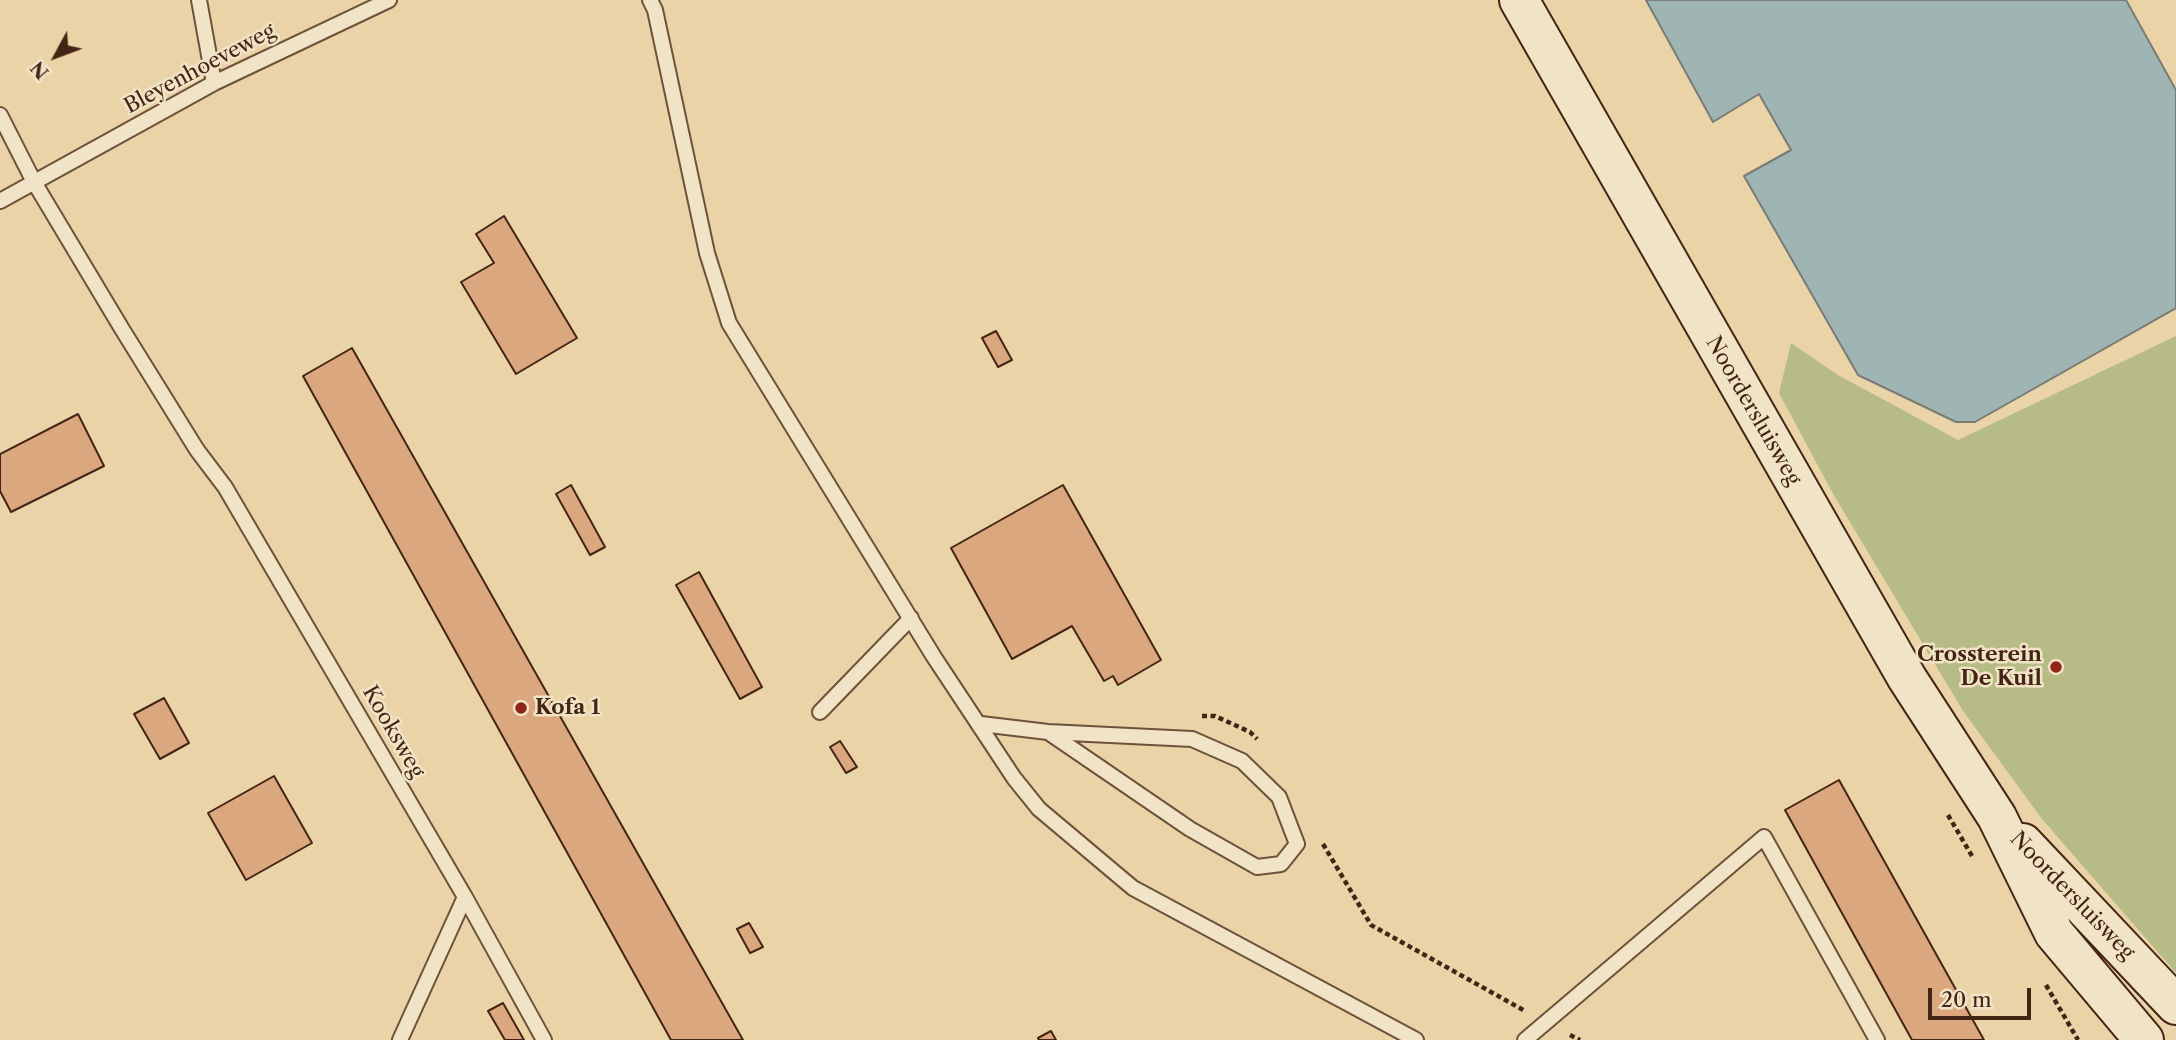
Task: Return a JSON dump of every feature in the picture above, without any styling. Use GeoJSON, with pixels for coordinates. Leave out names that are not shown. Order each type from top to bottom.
{"type":"FeatureCollection","features":[{"type":"Feature","properties":{"kind":"street","name":"Noordersluisweg"},"geometry":{"type":"LineString","coordinates":[[1518,0],[1906,678],[1997,817],[2054,933],[2144,1040]]}},
{"type":"Feature","properties":{"kind":"street","name":"Noordersluisweg"},"geometry":{"type":"LineString","coordinates":[[1997,817],[2176,1005]]}},
{"type":"Feature","properties":{"kind":"lane"},"geometry":{"type":"LineString","coordinates":[[199,0],[214,83]]}},
{"type":"Feature","properties":{"kind":"lane","name":"Bleyenhoeveweg"},"geometry":{"type":"LineString","coordinates":[[0,201],[214,83],[389,0]]}},
{"type":"Feature","properties":{"kind":"lane"},"geometry":{"type":"LineString","coordinates":[[650,0],[655,10],[707,253],[729,323],[911,618],[1014,778],[1039,809],[1133,888],[1416,1040]]}},
{"type":"Feature","properties":{"kind":"lane"},"geometry":{"type":"LineString","coordinates":[[0,115],[34,182]]}},
{"type":"Feature","properties":{"kind":"lane","name":"Kooksweg"},"geometry":{"type":"LineString","coordinates":[[34,182],[197,450],[225,487],[465,897],[544,1040]]}},
{"type":"Feature","properties":{"kind":"lane"},"geometry":{"type":"LineString","coordinates":[[820,712],[911,618]]}},
{"type":"Feature","properties":{"kind":"lane"},"geometry":{"type":"LineString","coordinates":[[981,724],[1048,732],[1192,739],[1242,761],[1279,797],[1297,844],[1281,864],[1257,867],[1190,829],[1048,732]]}},
{"type":"Feature","properties":{"kind":"lane"},"geometry":{"type":"LineString","coordinates":[[1525,1040],[1764,837],[1877,1040]]}},
{"type":"Feature","properties":{"kind":"lane"},"geometry":{"type":"LineString","coordinates":[[400,1040],[465,897]]}},
{"type":"Feature","properties":{"kind":"green space","name":"Crossterein De Kuil"},"geometry":{"type":"Polygon","coordinates":[[[2176,336],[2176,973],[2042,819],[1963,711],[1832,492],[1779,393],[1791,343],[1838,375],[1958,440],[2176,336]]]}},
{"type":"Feature","properties":{"kind":"water"},"geometry":{"type":"Polygon","coordinates":[[[1646,0],[2126,0],[2176,90],[2176,308],[1975,422],[1956,422],[1858,375],[1744,176],[1791,150],[1759,94],[1713,122],[1646,0]]]}},
{"type":"Feature","properties":{"kind":"building"},"geometry":{"type":"Polygon","coordinates":[[[504,216],[577,338],[516,374],[461,282],[494,263],[476,234],[504,216]]]}},
{"type":"Feature","properties":{"kind":"building"},"geometry":{"type":"Polygon","coordinates":[[[996,331],[1012,360],[998,367],[982,338],[996,331]]]}},
{"type":"Feature","properties":{"kind":"building","name":"Kofa 1"},"geometry":{"type":"Polygon","coordinates":[[[352,348],[743,1040],[671,1040],[303,376],[352,348]]]}},
{"type":"Feature","properties":{"kind":"building"},"geometry":{"type":"Polygon","coordinates":[[[78,414],[104,466],[11,512],[0,491],[0,454],[78,414]]]}},
{"type":"Feature","properties":{"kind":"building"},"geometry":{"type":"Polygon","coordinates":[[[571,485],[605,547],[590,555],[556,494],[571,485]]]}},
{"type":"Feature","properties":{"kind":"building"},"geometry":{"type":"Polygon","coordinates":[[[1063,485],[1161,660],[1118,685],[1113,676],[1104,681],[1072,626],[1012,659],[951,548],[1063,485]]]}},
{"type":"Feature","properties":{"kind":"building"},"geometry":{"type":"Polygon","coordinates":[[[699,572],[762,687],[740,699],[676,585],[699,572]]]}},
{"type":"Feature","properties":{"kind":"building"},"geometry":{"type":"Polygon","coordinates":[[[164,698],[189,743],[160,759],[134,714],[164,698]]]}},
{"type":"Feature","properties":{"kind":"building"},"geometry":{"type":"Polygon","coordinates":[[[840,741],[857,767],[846,773],[830,747],[840,741]]]}},
{"type":"Feature","properties":{"kind":"building"},"geometry":{"type":"Polygon","coordinates":[[[274,776],[312,843],[246,880],[208,813],[274,776]]]}},
{"type":"Feature","properties":{"kind":"building"},"geometry":{"type":"Polygon","coordinates":[[[1839,780],[1984,1040],[1912,1040],[1785,810],[1839,780]]]}},
{"type":"Feature","properties":{"kind":"building"},"geometry":{"type":"Polygon","coordinates":[[[749,923],[763,947],[750,953],[737,929],[749,923]]]}},
{"type":"Feature","properties":{"kind":"building"},"geometry":{"type":"Polygon","coordinates":[[[503,1003],[524,1040],[505,1040],[488,1011],[503,1003]]]}},
{"type":"Feature","properties":{"kind":"building"},"geometry":{"type":"Polygon","coordinates":[[[1051,1031],[1056,1040],[1039,1040],[1038,1038],[1051,1031]]]}},
{"type":"Feature","properties":{"kind":"place","name":"Crossterein De Kuil"},"geometry":{"type":"Point","coordinates":[2056,667]}},
{"type":"Feature","properties":{"kind":"place","name":"Kofa 1"},"geometry":{"type":"Point","coordinates":[521,708]}}]}
